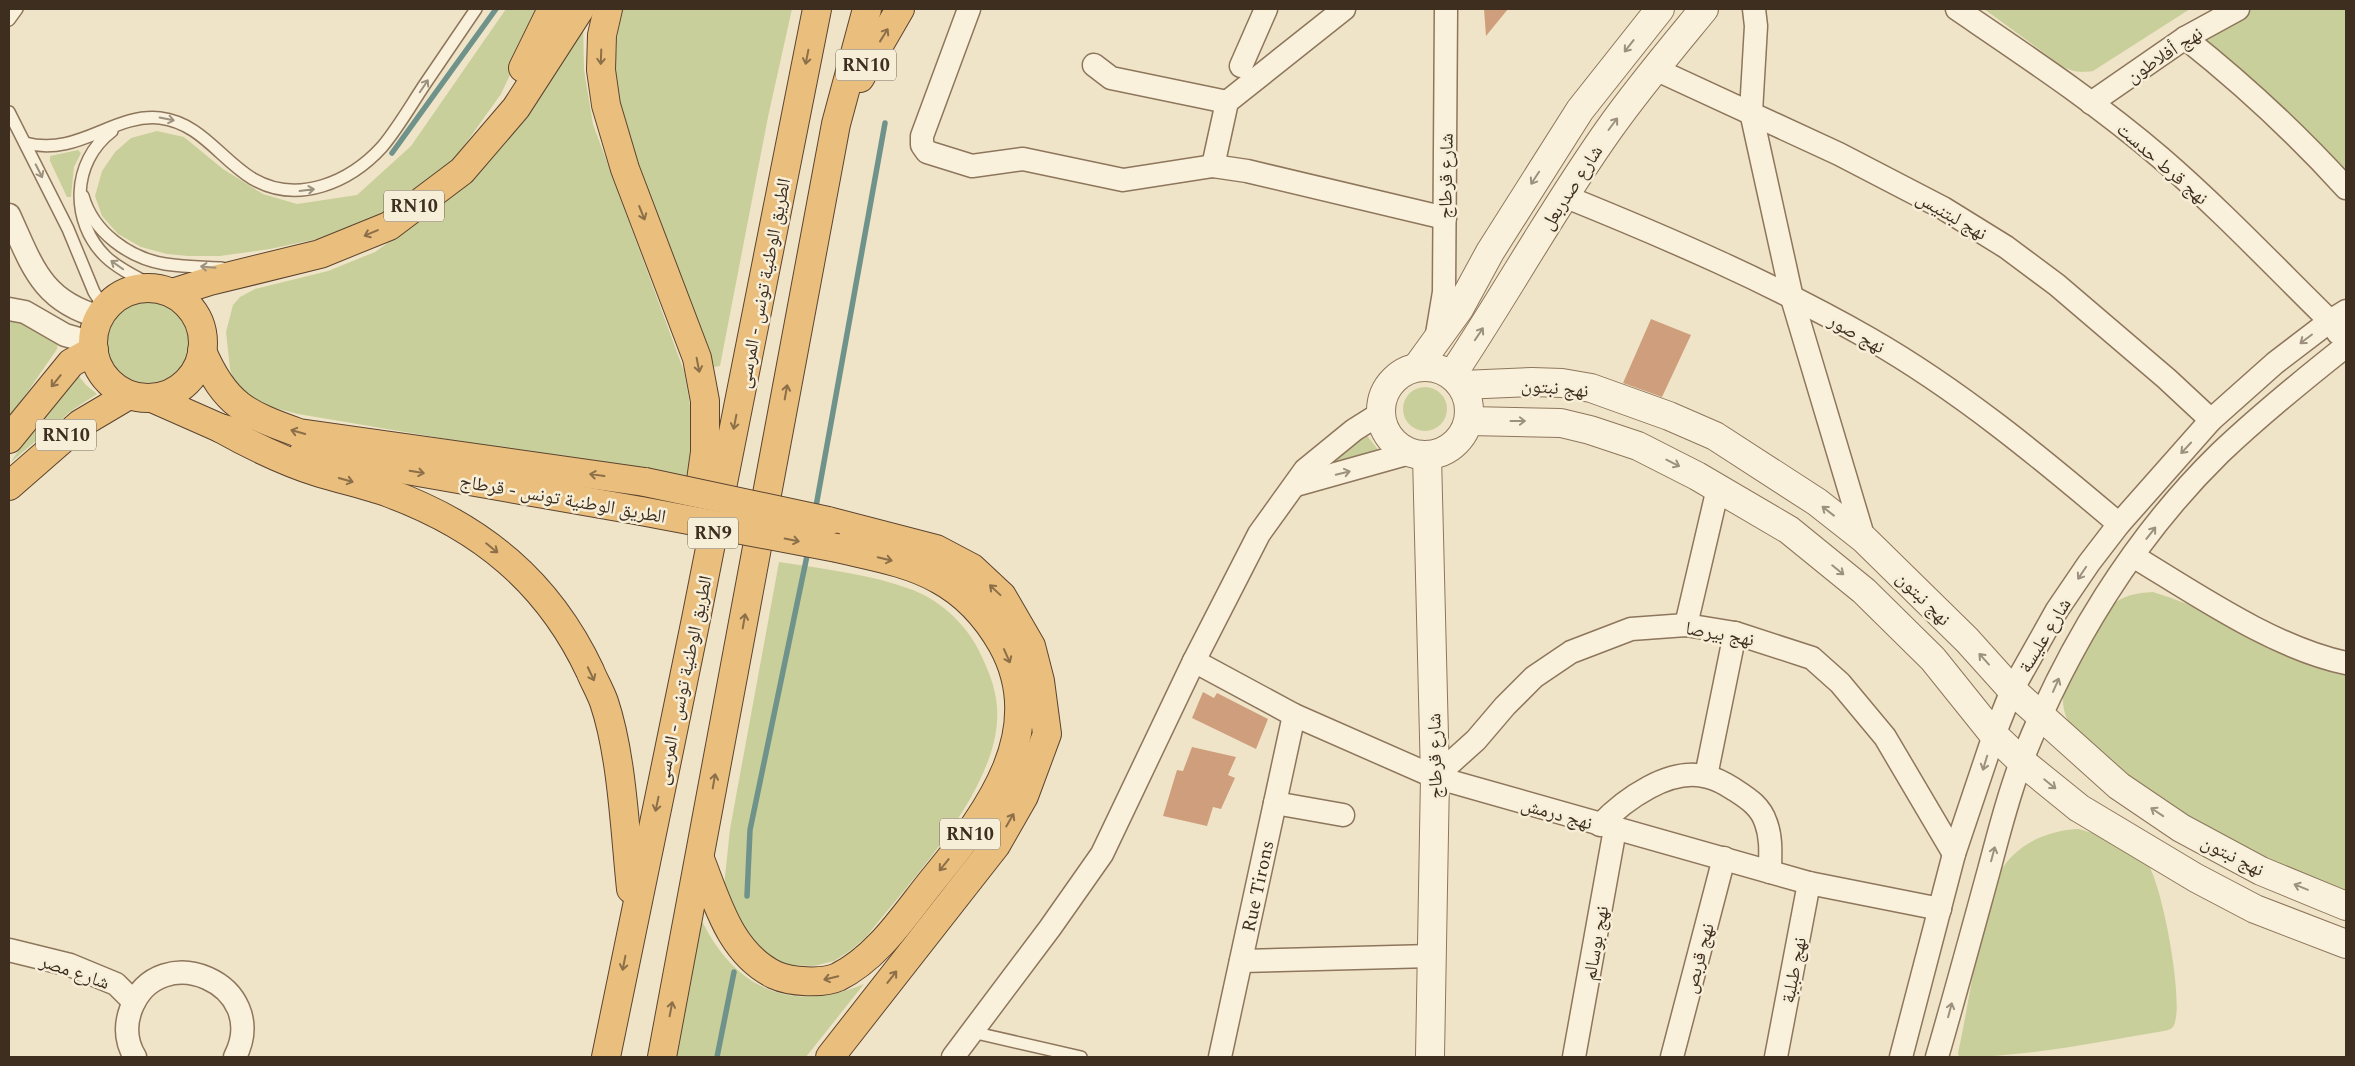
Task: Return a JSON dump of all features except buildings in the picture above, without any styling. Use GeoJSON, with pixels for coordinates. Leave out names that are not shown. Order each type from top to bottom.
{"type":"FeatureCollection","features":[{"type":"Feature","properties":{"kind":"highway"},"geometry":{"type":"LineString","coordinates":[[462,171],[507,101],[552,9]]}},
{"type":"Feature","properties":{"kind":"highway","name":"RN10"},"geometry":{"type":"LineString","coordinates":[[102,313],[116,298],[129,291],[144,288],[165,291],[256,271],[320,254],[389,226],[462,171],[516,108],[580,9]]}},
{"type":"Feature","properties":{"kind":"highway"},"geometry":{"type":"LineString","coordinates":[[608,9],[602,34],[601,61],[606,105],[625,169],[697,358],[705,401],[705,452],[692,545],[696,619]]}},
{"type":"Feature","properties":{"kind":"highway","name":"الطريق الوطنية تونس - المرسى"},"geometry":{"type":"LineString","coordinates":[[606,1057],[633,916],[696,619],[816,9]]}},
{"type":"Feature","properties":{"kind":"highway","name":"RN9"},"geometry":{"type":"LineString","coordinates":[[662,1057],[836,124],[867,9]]}},
{"type":"Feature","properties":{"kind":"highway","name":"RN10"},"geometry":{"type":"LineString","coordinates":[[836,124],[873,52],[900,9]]}},
{"type":"Feature","properties":{"kind":"highway","name":"RN10"},"geometry":{"type":"LineString","coordinates":[[9,486],[80,424],[141,396],[170,393],[186,383],[197,368],[202,351],[202,333],[196,317],[186,303],[165,291]]}},
{"type":"Feature","properties":{"kind":"highway"},"geometry":{"type":"LineString","coordinates":[[93,347],[102,313]]}},
{"type":"Feature","properties":{"kind":"highway","name":"RN10"},"geometry":{"type":"LineString","coordinates":[[9,439],[71,364],[93,347]]}},
{"type":"Feature","properties":{"kind":"highway","name":"الطريق الوطنية تونس - قرطاج"},"geometry":{"type":"LineString","coordinates":[[93,347],[96,362],[105,377],[118,389],[141,396],[220,428],[297,451],[640,511],[837,548],[892,561],[937,578],[966,598],[990,623],[1010,657],[1020,698],[1020,719],[1016,740],[1004,777],[973,830],[877,949],[837,977],[808,982],[775,975],[749,957],[725,925],[700,859]]}},
{"type":"Feature","properties":{"kind":"highway"},"geometry":{"type":"LineString","coordinates":[[202,351],[213,375],[228,395],[255,417],[299,433],[645,482],[828,521],[936,549],[972,568],[1002,596],[1031,646],[1040,681],[1047,734],[1024,796],[996,845],[830,1057]]}},
{"type":"Feature","properties":{"kind":"highway"},"geometry":{"type":"LineString","coordinates":[[220,428],[257,449],[318,472],[389,493],[458,524],[490,546],[523,575],[554,608],[578,646],[604,702],[616,755],[633,916]]}},
{"type":"Feature","properties":{"kind":"street"},"geometry":{"type":"LineString","coordinates":[[969,9],[922,136],[922,146],[927,152],[972,166],[1023,158],[1123,180],[1212,166],[1247,171],[1445,218]]}},
{"type":"Feature","properties":{"kind":"street"},"geometry":{"type":"LineString","coordinates":[[1241,66],[1266,9]]}},
{"type":"Feature","properties":{"kind":"street"},"geometry":{"type":"LineString","coordinates":[[1212,166],[1227,102],[1344,9]]}},
{"type":"Feature","properties":{"kind":"street","name":"شارع قرطاج"},"geometry":{"type":"LineString","coordinates":[[1435,343],[1444,292],[1446,9]]}},
{"type":"Feature","properties":{"kind":"street","name":"شارع صدربعل"},"geometry":{"type":"LineString","coordinates":[[1417,367],[1460,309],[1494,244],[1580,110],[1660,9]]}},
{"type":"Feature","properties":{"kind":"street","name":"شارع صدربعل"},"geometry":{"type":"LineString","coordinates":[[1457,380],[1488,320],[1564,196],[1610,128],[1704,9]]}},
{"type":"Feature","properties":{"kind":"street"},"geometry":{"type":"LineString","coordinates":[[1754,9],[1756,26],[1751,112],[1792,298],[1864,539]]}},
{"type":"Feature","properties":{"kind":"street","name":"نهج قرط حدست"},"geometry":{"type":"LineString","coordinates":[[1957,9],[2091,103],[2161,158],[2338,316],[2346,345]]}},
{"type":"Feature","properties":{"kind":"street","name":"نهج أفلاطون"},"geometry":{"type":"LineString","coordinates":[[2091,103],[2185,38],[2238,9]]}},
{"type":"Feature","properties":{"kind":"street"},"geometry":{"type":"LineString","coordinates":[[2185,38],[2247,89],[2346,188]]}},
{"type":"Feature","properties":{"kind":"street"},"geometry":{"type":"LineString","coordinates":[[1094,65],[1111,78],[1227,102]]}},
{"type":"Feature","properties":{"kind":"street","name":"نهج لبتنيس"},"geometry":{"type":"LineString","coordinates":[[1655,69],[1839,154],[1926,199],[2006,246],[2057,285],[2167,379],[2211,420]]}},
{"type":"Feature","properties":{"kind":"street","name":"نهج صور"},"geometry":{"type":"LineString","coordinates":[[1564,196],[1667,238],[1792,298],[1870,339],[1964,399],[2119,524]]}},
{"type":"Feature","properties":{"kind":"street"},"geometry":{"type":"LineString","coordinates":[[9,214],[34,269],[43,283],[67,305],[82,312],[102,313]]}},
{"type":"Feature","properties":{"kind":"street"},"geometry":{"type":"LineString","coordinates":[[9,309],[24,312],[65,335],[93,347]]}},
{"type":"Feature","properties":{"kind":"street","name":"شارع عليسة"},"geometry":{"type":"LineString","coordinates":[[1901,1057],[1954,854],[1994,735],[2012,690],[2057,610],[2089,562],[2119,524],[2211,420],[2275,363],[2338,316]]}},
{"type":"Feature","properties":{"kind":"street","name":"شارع عليسة"},"geometry":{"type":"LineString","coordinates":[[1937,1057],[2021,761],[2083,634],[2105,596],[2133,556],[2185,490],[2220,453],[2346,345]]}},
{"type":"Feature","properties":{"kind":"street"},"geometry":{"type":"LineString","coordinates":[[1296,485],[1419,454],[1441,453],[1454,446],[1463,435],[1469,421],[1469,402],[1457,380],[1435,368],[1417,367],[1402,373],[1391,383],[1383,397],[1380,413],[1385,430],[1395,444],[1419,454]]}},
{"type":"Feature","properties":{"kind":"street","name":"نهج نبتون"},"geometry":{"type":"LineString","coordinates":[[1457,380],[1562,383],[1591,388],[1669,416],[1716,436],[1817,502],[1864,539],[1967,640],[2012,690],[2119,786],[2181,828],[2261,871],[2346,906]]}},
{"type":"Feature","properties":{"kind":"street"},"geometry":{"type":"LineString","coordinates":[[953,1057],[1050,928],[1102,854],[1194,661],[1259,534],[1305,470],[1354,430],[1380,413]]}},
{"type":"Feature","properties":{"kind":"street","name":"نهج نبتون"},"geometry":{"type":"LineString","coordinates":[[1469,421],[1561,424],[1590,430],[1638,446],[1718,488],[1789,530],[1864,591],[1933,659],[1994,735],[2021,761],[2079,808],[2196,878],[2255,909],[2346,944]]}},
{"type":"Feature","properties":{"kind":"street","name":"شارع قرطاج"},"geometry":{"type":"LineString","coordinates":[[1419,454],[1435,777],[1430,1057]]}},
{"type":"Feature","properties":{"kind":"street"},"geometry":{"type":"LineString","coordinates":[[1686,626],[1718,488]]}},
{"type":"Feature","properties":{"kind":"street"},"geometry":{"type":"LineString","coordinates":[[2133,556],[2227,613],[2326,659],[2346,663]]}},
{"type":"Feature","properties":{"kind":"street","name":"نهج بيرصا"},"geometry":{"type":"LineString","coordinates":[[1435,777],[1476,740],[1505,706],[1534,677],[1571,652],[1631,629],[1686,626],[1735,633],[1812,658],[1840,682],[1885,737],[1954,854]]}},
{"type":"Feature","properties":{"kind":"street"},"geometry":{"type":"LineString","coordinates":[[1706,776],[1735,633]]}},
{"type":"Feature","properties":{"kind":"street","name":"نهج درمش"},"geometry":{"type":"LineString","coordinates":[[1194,661],[1294,715],[1435,777],[1809,883],[1940,910]]}},
{"type":"Feature","properties":{"kind":"street","name":"Rue Tirons"},"geometry":{"type":"LineString","coordinates":[[1220,1057],[1294,715]]}},
{"type":"Feature","properties":{"kind":"street"},"geometry":{"type":"LineString","coordinates":[[1608,827],[1614,810],[1646,788],[1677,777],[1706,776],[1724,783],[1759,807],[1771,844],[1770,872]]}},
{"type":"Feature","properties":{"kind":"street"},"geometry":{"type":"LineString","coordinates":[[1275,803],[1343,815]]}},
{"type":"Feature","properties":{"kind":"street","name":"نهج بوسالم"},"geometry":{"type":"LineString","coordinates":[[1574,1057],[1608,827]]}},
{"type":"Feature","properties":{"kind":"street","name":"نهج قربص"},"geometry":{"type":"LineString","coordinates":[[1672,1057],[1724,858]]}},
{"type":"Feature","properties":{"kind":"street","name":"نهج طبلبة"},"geometry":{"type":"LineString","coordinates":[[1776,1057],[1809,883]]}},
{"type":"Feature","properties":{"kind":"street","name":"شارع مصر"},"geometry":{"type":"LineString","coordinates":[[9,950],[70,965],[109,981],[116,984],[134,1002]]}},
{"type":"Feature","properties":{"kind":"street"},"geometry":{"type":"LineString","coordinates":[[1241,960],[1431,956]]}},
{"type":"Feature","properties":{"kind":"street"},"geometry":{"type":"LineString","coordinates":[[130,1055],[128,1026],[134,1002],[145,988],[160,978],[177,972],[195,973],[212,979],[226,989],[231,996],[242,1021],[242,1039],[235,1057]]}},
{"type":"Feature","properties":{"kind":"lane"},"geometry":{"type":"LineString","coordinates":[[9,20],[17,9]]}},
{"type":"Feature","properties":{"kind":"lane"},"geometry":{"type":"LineString","coordinates":[[25,143],[41,147],[64,145],[144,118],[158,118],[186,125],[198,132],[245,174],[260,183],[296,191],[332,184],[350,174],[382,146],[476,9]]}},
{"type":"Feature","properties":{"kind":"lane"},"geometry":{"type":"LineString","coordinates":[[9,112],[68,229],[102,313]]}},
{"type":"Feature","properties":{"kind":"lane"},"geometry":{"type":"LineString","coordinates":[[120,125],[105,136],[93,151],[84,167],[80,185],[82,217],[87,232],[96,246],[120,268],[165,291]]}},
{"type":"Feature","properties":{"kind":"lane"},"geometry":{"type":"LineString","coordinates":[[80,185],[85,202],[98,224],[117,243],[132,253],[165,264],[256,271]]}},
{"type":"Feature","properties":{"kind":"lane"},"geometry":{"type":"LineString","coordinates":[[972,1032],[1081,1057]]}},
{"type":"Feature","properties":{"kind":"green space"},"geometry":{"type":"Polygon","coordinates":[[[506,9],[541,9],[501,94],[456,157],[390,212],[322,238],[270,249],[220,256],[167,254],[141,247],[118,234],[102,216],[95,196],[102,171],[115,152],[131,138],[157,131],[184,137],[223,169],[263,194],[297,204],[357,195],[411,146],[506,9]]]}},
{"type":"Feature","properties":{"kind":"green space"},"geometry":{"type":"Polygon","coordinates":[[[621,9],[792,9],[768,117],[720,366],[714,367],[648,191],[626,125],[616,76],[616,47],[621,9]]]}},
{"type":"Feature","properties":{"kind":"green space"},"geometry":{"type":"Polygon","coordinates":[[[1984,9],[2190,9],[2093,71],[2077,72],[2062,66],[1984,9]]]}},
{"type":"Feature","properties":{"kind":"green space"},"geometry":{"type":"Polygon","coordinates":[[[2242,9],[2346,9],[2346,182],[2197,33],[2242,9]]]}},
{"type":"Feature","properties":{"kind":"green space"},"geometry":{"type":"Polygon","coordinates":[[[583,20],[584,70],[593,124],[684,371],[694,428],[690,480],[298,414],[271,407],[253,398],[234,381],[230,369],[226,332],[233,305],[240,297],[255,289],[328,271],[375,252],[438,207],[466,181],[583,20]]]}},
{"type":"Feature","properties":{"kind":"green space"},"geometry":{"type":"Polygon","coordinates":[[[78,150],[81,153],[74,167],[71,197],[67,197],[50,161],[50,156],[78,150]]]}},
{"type":"Feature","properties":{"kind":"green space"},"geometry":{"type":"Polygon","coordinates":[[[148,299],[164,302],[178,311],[187,325],[190,341],[187,357],[178,371],[164,380],[148,383],[132,380],[118,371],[109,357],[106,341],[109,325],[118,311],[132,302],[148,299]]]}},
{"type":"Feature","properties":{"kind":"green space"},"geometry":{"type":"Polygon","coordinates":[[[16,320],[58,341],[57,349],[9,419],[9,322],[16,320]]]}},
{"type":"Feature","properties":{"kind":"green space"},"geometry":{"type":"Polygon","coordinates":[[[74,370],[86,385],[97,394],[71,411],[10,463],[74,370]]]}},
{"type":"Feature","properties":{"kind":"green space"},"geometry":{"type":"Polygon","coordinates":[[[1429,387],[1441,393],[1446,400],[1446,418],[1441,425],[1434,430],[1421,431],[1413,428],[1406,421],[1403,405],[1406,397],[1413,390],[1429,387]]]}},
{"type":"Feature","properties":{"kind":"green space"},"geometry":{"type":"Polygon","coordinates":[[[1365,433],[1382,455],[1319,471],[1365,433]]]}},
{"type":"Feature","properties":{"kind":"green space"},"geometry":{"type":"Polygon","coordinates":[[[779,562],[847,573],[897,584],[935,601],[954,617],[977,646],[992,681],[997,705],[997,722],[992,750],[981,779],[965,808],[946,836],[866,937],[834,961],[814,966],[785,965],[768,958],[743,932],[724,886],[730,829],[779,562]]]}},
{"type":"Feature","properties":{"kind":"green space"},"geometry":{"type":"Polygon","coordinates":[[[2153,592],[2202,610],[2297,656],[2346,675],[2346,894],[2300,875],[2184,818],[2076,736],[2065,713],[2063,697],[2070,676],[2085,647],[2102,619],[2116,602],[2134,594],[2153,592]]]}},
{"type":"Feature","properties":{"kind":"green space"},"geometry":{"type":"Polygon","coordinates":[[[2079,829],[2114,841],[2140,854],[2151,871],[2164,913],[2174,965],[2177,1008],[2174,1026],[2166,1031],[2062,1048],[2011,1054],[1959,1057],[1958,1053],[1980,940],[1999,874],[2014,854],[2033,841],[2056,832],[2079,829]]]}},
{"type":"Feature","properties":{"kind":"green space"},"geometry":{"type":"Polygon","coordinates":[[[698,922],[703,923],[717,946],[733,965],[750,980],[770,990],[791,995],[814,996],[838,992],[864,984],[806,1057],[673,1057],[698,922]]]}},
{"type":"Feature","properties":{"kind":"waterway"},"geometry":{"type":"LineString","coordinates":[[392,153],[496,9]]}},
{"type":"Feature","properties":{"kind":"waterway"},"geometry":{"type":"LineString","coordinates":[[815,512],[885,123]]}},
{"type":"Feature","properties":{"kind":"waterway"},"geometry":{"type":"LineString","coordinates":[[747,896],[750,830],[808,551]]}},
{"type":"Feature","properties":{"kind":"waterway"},"geometry":{"type":"LineString","coordinates":[[717,1057],[734,972]]}}]}
